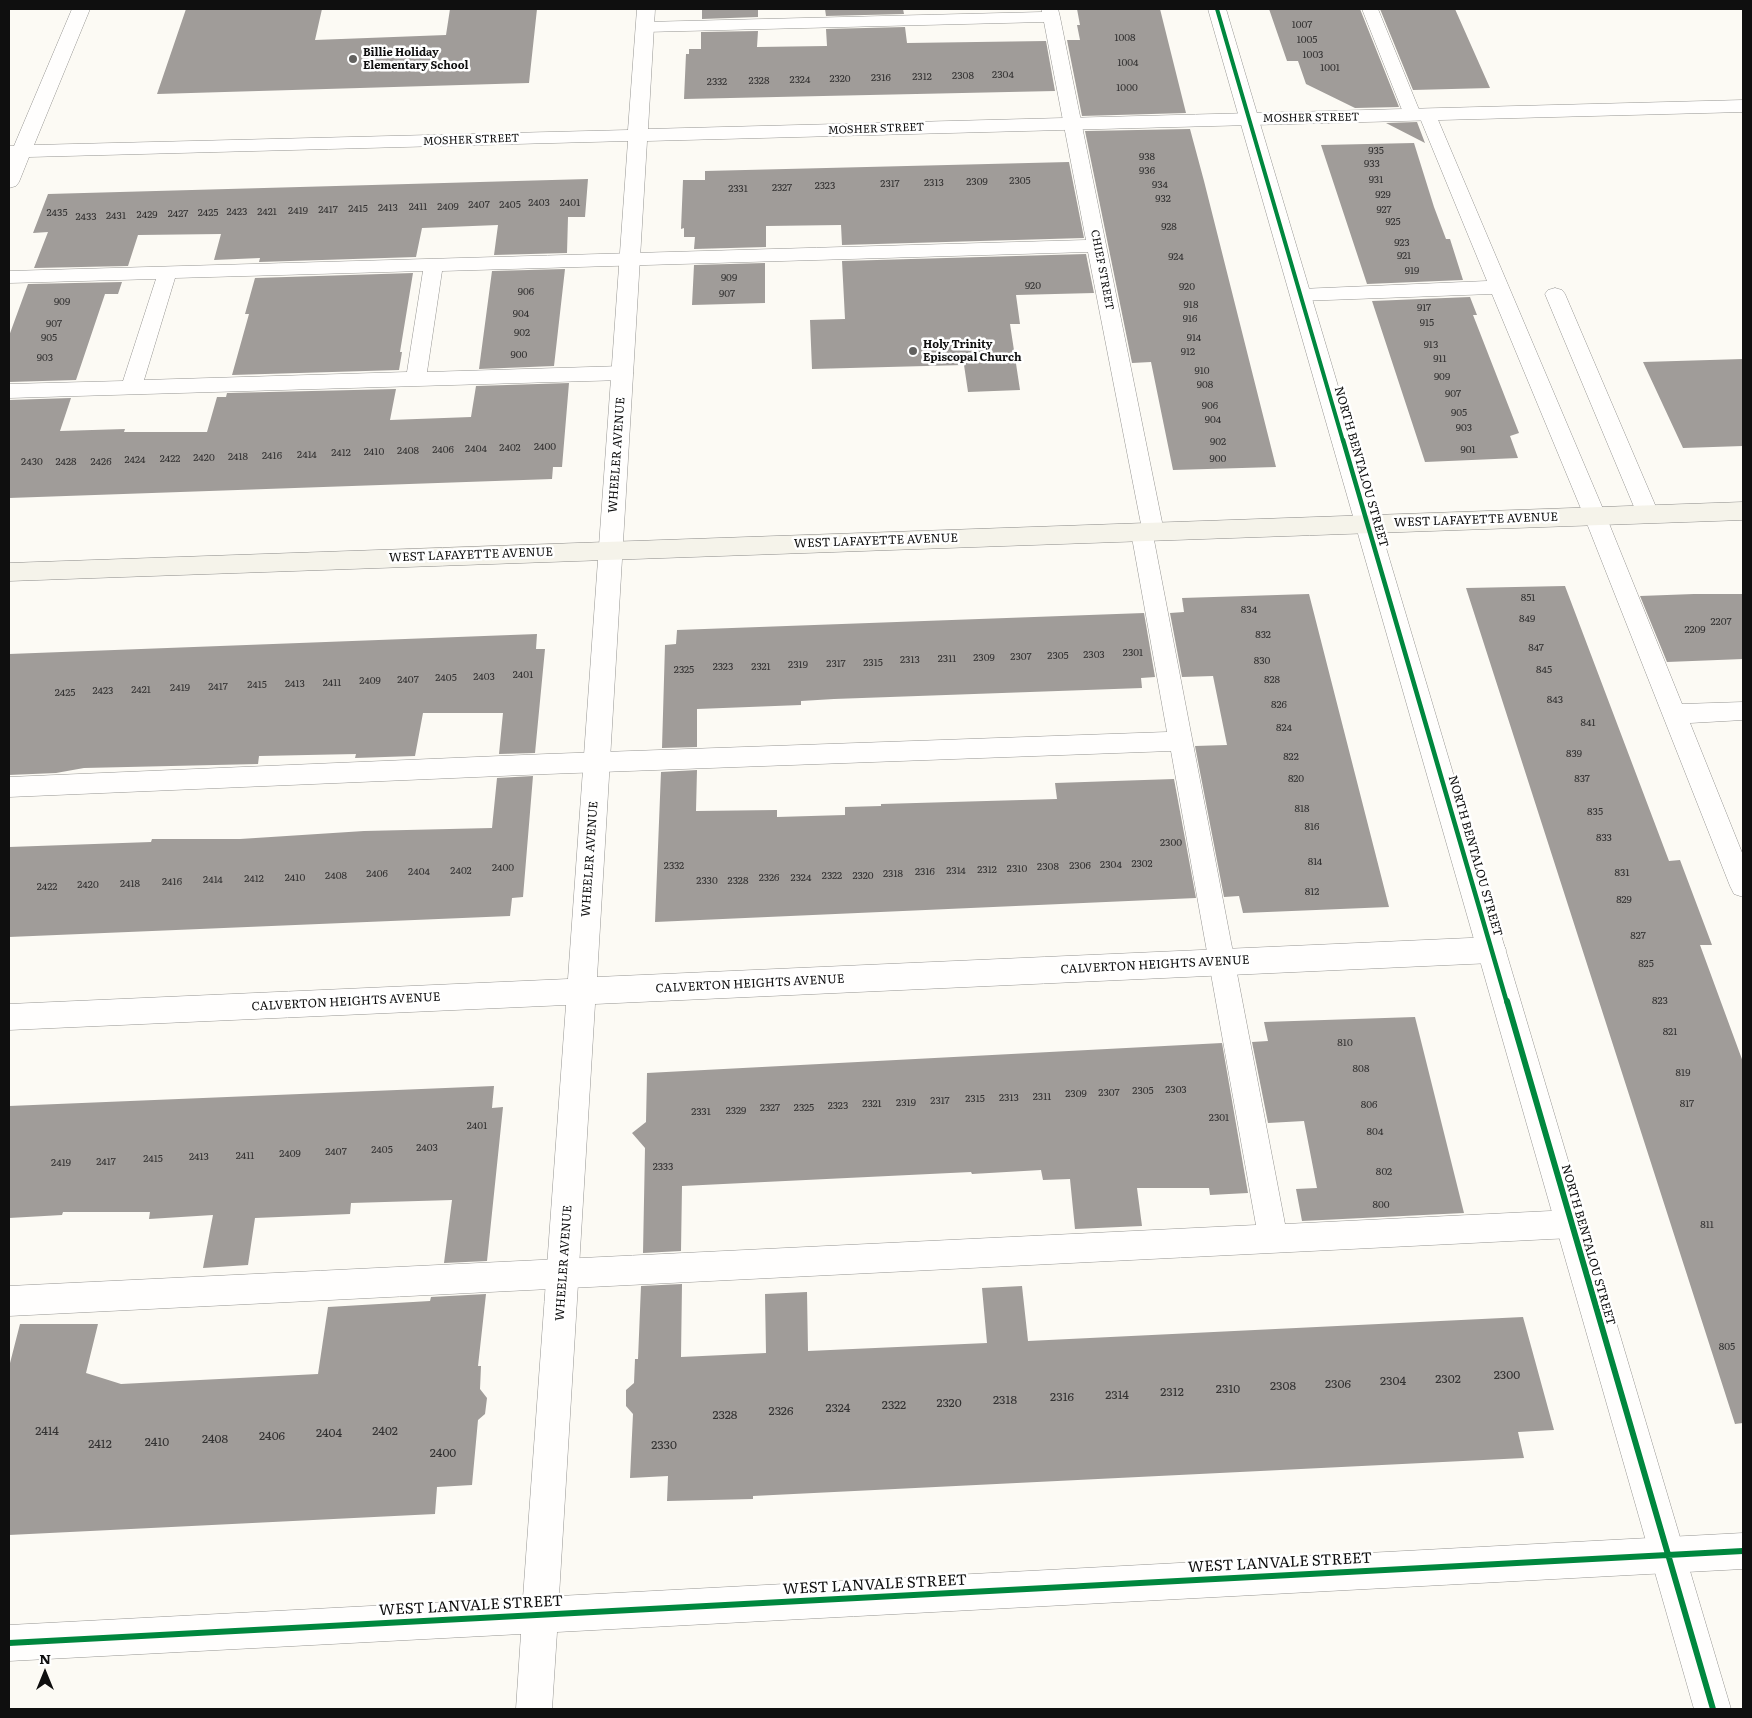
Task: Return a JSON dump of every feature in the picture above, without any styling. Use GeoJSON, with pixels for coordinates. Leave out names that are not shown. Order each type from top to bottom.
{"type":"FeatureCollection","features":[{"type":"Feature","properties":{"kind":"main road","name":"WEST LAFAYETTE AVENUE"},"geometry":{"type":"LineString","coordinates":[[9,572],[1743,511]]}},
{"type":"Feature","properties":{"kind":"street"},"geometry":{"type":"LineString","coordinates":[[9,182],[15,152],[81,9]]}},
{"type":"Feature","properties":{"kind":"street","name":"NORTH BENTALOU STREET"},"geometry":{"type":"LineString","coordinates":[[1217,9],[1713,1709]]}},
{"type":"Feature","properties":{"kind":"street","name":"WHEELER AVENUE"},"geometry":{"type":"LineString","coordinates":[[534,1709],[646,18]]}},
{"type":"Feature","properties":{"kind":"street","name":"MOSHER STREET"},"geometry":{"type":"LineString","coordinates":[[15,152],[1743,106]]}},
{"type":"Feature","properties":{"kind":"street","name":"CALVERTON HEIGHTS AVENUE"},"geometry":{"type":"LineString","coordinates":[[9,1017],[1492,950]]}},
{"type":"Feature","properties":{"kind":"street","name":"WEST LANVALE STREET"},"geometry":{"type":"LineString","coordinates":[[9,1643],[1743,1551]]}},
{"type":"Feature","properties":{"kind":"lane"},"geometry":{"type":"LineString","coordinates":[[1370,9],[1499,287],[1595,516],[1743,886]]}},
{"type":"Feature","properties":{"kind":"lane"},"geometry":{"type":"LineString","coordinates":[[646,18],[1051,13]]}},
{"type":"Feature","properties":{"kind":"lane","name":"CHIEF STREET"},"geometry":{"type":"LineString","coordinates":[[1051,13],[1097,246],[1181,741],[1273,1238]]}},
{"type":"Feature","properties":{"kind":"lane"},"geometry":{"type":"LineString","coordinates":[[9,277],[1097,246]]}},
{"type":"Feature","properties":{"kind":"lane"},"geometry":{"type":"LineString","coordinates":[[416,379],[433,265]]}},
{"type":"Feature","properties":{"kind":"lane"},"geometry":{"type":"LineString","coordinates":[[131,388],[167,272]]}},
{"type":"Feature","properties":{"kind":"lane"},"geometry":{"type":"LineString","coordinates":[[1300,295],[1499,287]]}},
{"type":"Feature","properties":{"kind":"lane"},"geometry":{"type":"LineString","coordinates":[[1555,294],[1648,514]]}},
{"type":"Feature","properties":{"kind":"lane"},"geometry":{"type":"LineString","coordinates":[[9,391],[622,373]]}},
{"type":"Feature","properties":{"kind":"lane"},"geometry":{"type":"LineString","coordinates":[[1674,714],[1743,711]]}},
{"type":"Feature","properties":{"kind":"lane"},"geometry":{"type":"LineString","coordinates":[[9,787],[1181,741]]}},
{"type":"Feature","properties":{"kind":"lane"},"geometry":{"type":"LineString","coordinates":[[9,1300],[1571,1224]]}},
{"type":"Feature","properties":{"kind":"building","name":"Billie Holiday Elementary School"},"geometry":{"type":"Polygon","coordinates":[[[186,9],[322,9],[315,40],[446,35],[450,9],[537,9],[529,83],[157,94],[186,9]]]}},
{"type":"Feature","properties":{"kind":"building"},"geometry":{"type":"Polygon","coordinates":[[[702,9],[758,9],[758,17],[702,19],[702,9]]]}},
{"type":"Feature","properties":{"kind":"building"},"geometry":{"type":"Polygon","coordinates":[[[825,9],[903,9],[904,14],[826,16],[825,9]]]}},
{"type":"Feature","properties":{"kind":"building"},"geometry":{"type":"Polygon","coordinates":[[[1077,9],[1160,9],[1186,113],[1082,116],[1067,40],[1080,40],[1077,25],[1080,25],[1077,9]]]}},
{"type":"Feature","properties":{"kind":"building"},"geometry":{"type":"Polygon","coordinates":[[[1269,9],[1360,9],[1399,107],[1355,108],[1306,84],[1298,61],[1287,61],[1269,9]]]}},
{"type":"Feature","properties":{"kind":"building"},"geometry":{"type":"Polygon","coordinates":[[[1380,9],[1455,9],[1490,88],[1413,90],[1380,9]]]}},
{"type":"Feature","properties":{"kind":"building"},"geometry":{"type":"Polygon","coordinates":[[[905,27],[907,43],[1046,41],[1055,91],[684,99],[686,54],[689,54],[689,49],[701,49],[701,32],[758,31],[757,47],[827,46],[826,29],[905,27]]]}},
{"type":"Feature","properties":{"kind":"building"},"geometry":{"type":"Polygon","coordinates":[[[1417,122],[1425,143],[1386,123],[1417,122]]]}},
{"type":"Feature","properties":{"kind":"building"},"geometry":{"type":"Polygon","coordinates":[[[1190,129],[1276,467],[1173,470],[1151,362],[1132,363],[1085,131],[1190,129]]]}},
{"type":"Feature","properties":{"kind":"building"},"geometry":{"type":"Polygon","coordinates":[[[1414,143],[1434,207],[1446,239],[1450,239],[1463,280],[1367,284],[1321,145],[1414,143]]]}},
{"type":"Feature","properties":{"kind":"building"},"geometry":{"type":"Polygon","coordinates":[[[1069,162],[1084,238],[842,245],[841,225],[766,226],[766,247],[694,249],[695,237],[684,237],[684,228],[681,229],[683,180],[705,180],[705,171],[1069,162]]]}},
{"type":"Feature","properties":{"kind":"building"},"geometry":{"type":"Polygon","coordinates":[[[588,179],[585,217],[568,217],[567,253],[494,255],[498,225],[422,228],[416,257],[259,262],[260,258],[214,260],[221,234],[138,235],[128,266],[34,268],[48,232],[33,233],[48,194],[588,179]]]}},
{"type":"Feature","properties":{"kind":"building"},"geometry":{"type":"Polygon","coordinates":[[[1086,254],[1094,293],[1016,295],[1020,324],[1010,324],[1020,390],[968,392],[964,365],[812,369],[810,320],[845,319],[842,261],[1086,254]]]}},
{"type":"Feature","properties":{"kind":"building"},"geometry":{"type":"Polygon","coordinates":[[[765,263],[765,303],[692,305],[694,265],[765,263]]]}},
{"type":"Feature","properties":{"kind":"building"},"geometry":{"type":"Polygon","coordinates":[[[565,269],[554,366],[479,369],[492,271],[565,269]]]}},
{"type":"Feature","properties":{"kind":"building"},"geometry":{"type":"Polygon","coordinates":[[[413,273],[400,352],[402,352],[399,370],[232,375],[249,314],[245,314],[255,278],[413,273]]]}},
{"type":"Feature","properties":{"kind":"building"},"geometry":{"type":"Polygon","coordinates":[[[122,282],[118,294],[105,294],[76,380],[9,382],[9,336],[28,284],[122,282]]]}},
{"type":"Feature","properties":{"kind":"building"},"geometry":{"type":"Polygon","coordinates":[[[1470,297],[1477,315],[1473,315],[1519,433],[1510,436],[1518,458],[1425,462],[1372,301],[1470,297]]]}},
{"type":"Feature","properties":{"kind":"building"},"geometry":{"type":"Polygon","coordinates":[[[1743,359],[1743,446],[1683,448],[1643,362],[1743,359]]]}},
{"type":"Feature","properties":{"kind":"building"},"geometry":{"type":"Polygon","coordinates":[[[569,383],[562,467],[553,467],[552,479],[9,498],[9,400],[71,398],[60,431],[125,429],[124,432],[207,432],[217,397],[226,397],[227,393],[396,389],[390,420],[471,417],[476,386],[569,383]]]}},
{"type":"Feature","properties":{"kind":"building"},"geometry":{"type":"Polygon","coordinates":[[[1565,586],[1669,861],[1680,860],[1712,945],[1700,945],[1743,1062],[1743,1423],[1735,1424],[1466,588],[1565,586]]]}},
{"type":"Feature","properties":{"kind":"building"},"geometry":{"type":"Polygon","coordinates":[[[1309,594],[1389,907],[1243,913],[1239,896],[1224,897],[1195,746],[1227,745],[1213,676],[1182,677],[1170,613],[1184,612],[1182,598],[1309,594]]]}},
{"type":"Feature","properties":{"kind":"building"},"geometry":{"type":"Polygon","coordinates":[[[1743,594],[1743,659],[1667,662],[1640,596],[1743,594]]]}},
{"type":"Feature","properties":{"kind":"building"},"geometry":{"type":"Polygon","coordinates":[[[1144,613],[1155,677],[1141,678],[1142,688],[834,699],[801,701],[801,705],[697,709],[697,747],[662,748],[665,645],[676,644],[677,630],[1144,613]]]}},
{"type":"Feature","properties":{"kind":"building"},"geometry":{"type":"Polygon","coordinates":[[[537,634],[536,649],[545,649],[535,753],[499,754],[503,713],[423,713],[415,756],[355,758],[356,754],[259,756],[258,764],[84,768],[56,773],[9,775],[9,654],[537,634]]]}},
{"type":"Feature","properties":{"kind":"building"},"geometry":{"type":"Polygon","coordinates":[[[697,770],[696,811],[777,810],[777,817],[845,815],[845,807],[881,806],[881,804],[1057,799],[1055,783],[1174,779],[1196,898],[655,922],[661,772],[697,770]]]}},
{"type":"Feature","properties":{"kind":"building"},"geometry":{"type":"Polygon","coordinates":[[[533,776],[523,897],[512,898],[510,916],[9,937],[9,847],[151,842],[152,839],[240,839],[364,831],[492,828],[497,778],[533,776]]]}},
{"type":"Feature","properties":{"kind":"building"},"geometry":{"type":"Polygon","coordinates":[[[1415,1017],[1464,1213],[1302,1221],[1296,1189],[1317,1188],[1304,1121],[1268,1123],[1252,1042],[1268,1041],[1264,1022],[1415,1017]]]}},
{"type":"Feature","properties":{"kind":"building"},"geometry":{"type":"Polygon","coordinates":[[[1222,1043],[1248,1193],[1210,1195],[1209,1188],[1137,1188],[1142,1226],[1075,1229],[1070,1179],[1043,1180],[1041,1170],[682,1186],[681,1251],[643,1253],[645,1148],[632,1133],[646,1122],[647,1073],[1222,1043]]]}},
{"type":"Feature","properties":{"kind":"building"},"geometry":{"type":"Polygon","coordinates":[[[494,1086],[492,1108],[503,1107],[487,1261],[444,1263],[452,1200],[351,1203],[350,1214],[255,1218],[248,1265],[203,1268],[213,1215],[149,1219],[150,1212],[63,1212],[62,1215],[9,1218],[9,1106],[494,1086]]]}},
{"type":"Feature","properties":{"kind":"building"},"geometry":{"type":"Polygon","coordinates":[[[682,1284],[681,1357],[766,1353],[765,1294],[807,1292],[808,1351],[987,1343],[982,1288],[1022,1286],[1028,1341],[1523,1317],[1554,1430],[1518,1432],[1524,1458],[753,1496],[753,1499],[667,1501],[668,1476],[630,1478],[633,1414],[626,1406],[626,1390],[634,1383],[635,1359],[638,1359],[641,1286],[682,1284]]]}},
{"type":"Feature","properties":{"kind":"building"},"geometry":{"type":"Polygon","coordinates":[[[486,1294],[478,1366],[481,1366],[480,1389],[487,1398],[485,1414],[478,1420],[472,1485],[437,1487],[435,1514],[9,1535],[9,1367],[20,1324],[98,1324],[86,1373],[121,1384],[318,1374],[328,1307],[430,1301],[431,1297],[486,1294]]]}},
{"type":"Feature","properties":{"kind":"cycle path"},"geometry":{"type":"LineString","coordinates":[[1217,9],[1713,1709]]}},
{"type":"Feature","properties":{"kind":"cycle path"},"geometry":{"type":"LineString","coordinates":[[9,1643],[1743,1551]]}},
{"type":"Feature","properties":{"kind":"place","name":"Billie Holiday Elementary School"},"geometry":{"type":"Point","coordinates":[353,59]}},
{"type":"Feature","properties":{"kind":"place","name":"Holy Trinity Episcopal Church"},"geometry":{"type":"Point","coordinates":[913,351]}}]}
